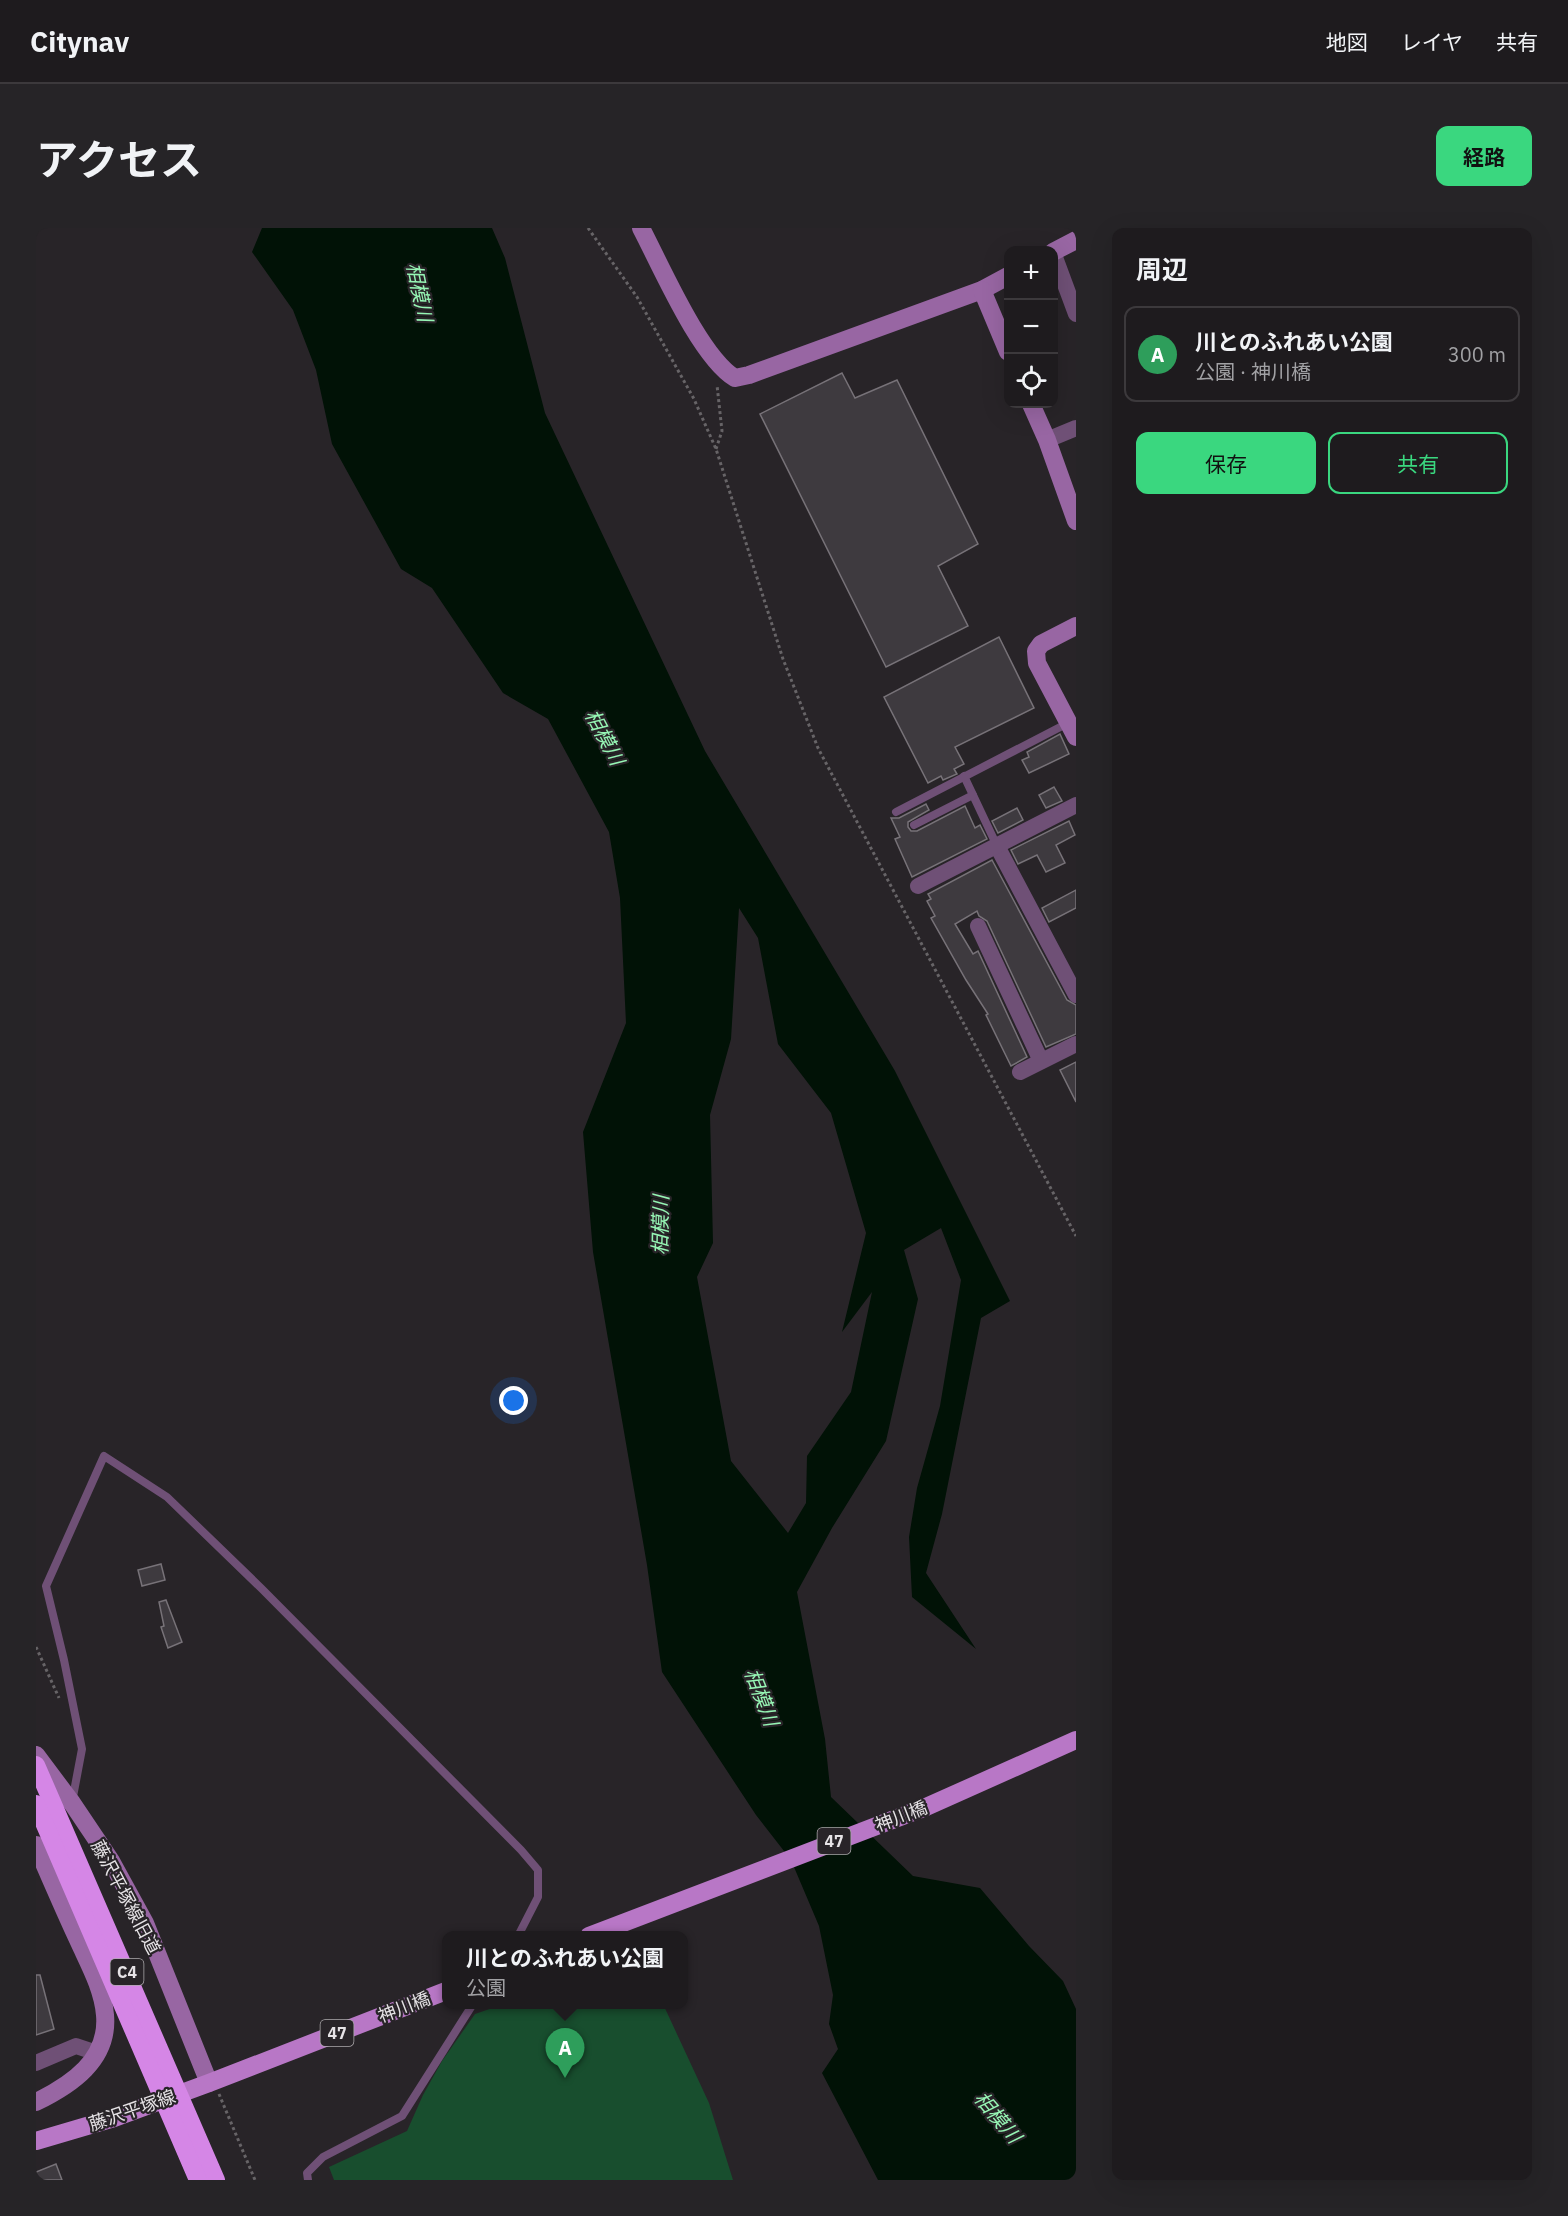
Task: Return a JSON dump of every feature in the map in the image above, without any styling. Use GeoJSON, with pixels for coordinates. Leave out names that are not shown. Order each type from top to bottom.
{"type":"FeatureCollection","features":[{"type":"Feature","properties":{"kind":"highway","name":"C4"},"geometry":{"type":"LineString","coordinates":[[36,1765],[216,2180]]}},
{"type":"Feature","properties":{"kind":"highway","name":"C4"},"geometry":{"type":"LineString","coordinates":[[36,1804],[198,2180]]}},
{"type":"Feature","properties":{"kind":"main road","name":"神川橋"},"geometry":{"type":"LineString","coordinates":[[600,1931],[926,1807],[1076,1740]]}},
{"type":"Feature","properties":{"kind":"main road","name":"神川橋"},"geometry":{"type":"LineString","coordinates":[[217,2080],[442,1993]]}},
{"type":"Feature","properties":{"kind":"main road","name":"藤沢平塚線"},"geometry":{"type":"LineString","coordinates":[[36,2141],[114,2118],[217,2080]]}},
{"type":"Feature","properties":{"kind":"street"},"geometry":{"type":"LineString","coordinates":[[641,228],[688,317],[714,359],[725,372],[735,378],[749,375],[982,290],[1004,278]]}},
{"type":"Feature","properties":{"kind":"street"},"geometry":{"type":"LineString","coordinates":[[1058,249],[1076,240]]}},
{"type":"Feature","properties":{"kind":"street"},"geometry":{"type":"LineString","coordinates":[[1058,265],[1076,314]]}},
{"type":"Feature","properties":{"kind":"street"},"geometry":{"type":"LineString","coordinates":[[982,290],[1004,342]]}},
{"type":"Feature","properties":{"kind":"street"},"geometry":{"type":"LineString","coordinates":[[1033,408],[1047,440],[1076,521]]}},
{"type":"Feature","properties":{"kind":"street"},"geometry":{"type":"LineString","coordinates":[[1047,440],[1076,428]]}},
{"type":"Feature","properties":{"kind":"street"},"geometry":{"type":"LineString","coordinates":[[1072,730],[1037,663],[1036,651],[1041,644],[1076,626]]}},
{"type":"Feature","properties":{"kind":"street"},"geometry":{"type":"LineString","coordinates":[[918,886],[1076,806]]}},
{"type":"Feature","properties":{"kind":"street"},"geometry":{"type":"LineString","coordinates":[[997,846],[1076,995]]}},
{"type":"Feature","properties":{"kind":"street"},"geometry":{"type":"LineString","coordinates":[[978,926],[1041,1061]]}},
{"type":"Feature","properties":{"kind":"street"},"geometry":{"type":"LineString","coordinates":[[1020,1072],[1076,1044]]}},
{"type":"Feature","properties":{"kind":"street","name":"藤沢平塚線旧道"},"geometry":{"type":"LineString","coordinates":[[36,1755],[111,1861],[145,1923],[217,2080]]}},
{"type":"Feature","properties":{"kind":"street"},"geometry":{"type":"LineString","coordinates":[[36,1845],[96,1980],[105,2015],[102,2041],[97,2053],[78,2076],[65,2087],[36,2102]]}},
{"type":"Feature","properties":{"kind":"street"},"geometry":{"type":"LineString","coordinates":[[105,2015],[123,2012],[133,2016],[165,2078]]}},
{"type":"Feature","properties":{"kind":"street"},"geometry":{"type":"LineString","coordinates":[[36,2062],[76,2046],[97,2053]]}},
{"type":"Feature","properties":{"kind":"street"},"geometry":{"type":"LineString","coordinates":[[180,2113],[207,2180]]}},
{"type":"Feature","properties":{"kind":"lane"},"geometry":{"type":"LineString","coordinates":[[896,812],[964,776],[1072,730]]}},
{"type":"Feature","properties":{"kind":"lane"},"geometry":{"type":"LineString","coordinates":[[964,776],[997,846]]}},
{"type":"Feature","properties":{"kind":"lane"},"geometry":{"type":"LineString","coordinates":[[914,825],[973,795]]}},
{"type":"Feature","properties":{"kind":"lane"},"geometry":{"type":"LineString","coordinates":[[72,1803],[82,1749],[46,1586],[104,1456],[167,1497],[261,1588],[521,1850],[538,1870],[538,1897],[520,1931]]}},
{"type":"Feature","properties":{"kind":"lane"},"geometry":{"type":"LineString","coordinates":[[308,2180],[307,2173],[322,2157],[402,2116],[470,2009]]}},
{"type":"Feature","properties":{"kind":"path"},"geometry":{"type":"LineString","coordinates":[[588,228],[637,297],[694,399],[716,449],[783,659],[818,748],[1076,1236]]}},
{"type":"Feature","properties":{"kind":"path"},"geometry":{"type":"LineString","coordinates":[[714,359],[722,431],[716,449]]}},
{"type":"Feature","properties":{"kind":"path"},"geometry":{"type":"LineString","coordinates":[[217,2080],[255,2180]]}},
{"type":"Feature","properties":{"kind":"green space"},"geometry":{"type":"Polygon","coordinates":[[[490,2009],[665,2009],[709,2103],[733,2180],[334,2180],[329,2167],[407,2131],[442,2061],[475,2014],[490,2009]]]}},
{"type":"Feature","properties":{"kind":"water","name":"相模川"},"geometry":{"type":"Polygon","coordinates":[[[262,228],[492,228],[505,258],[545,413],[705,751],[895,1071],[1010,1301],[981,1318],[942,1514],[926,1573],[976,1649],[912,1597],[909,1537],[917,1488],[940,1406],[961,1280],[941,1228],[904,1250],[918,1299],[886,1441],[832,1528],[797,1592],[825,1739],[831,1797],[913,1876],[980,1888],[1029,1946],[1063,1981],[1076,2009],[1076,2180],[878,2180],[822,2073],[838,2049],[829,2024],[833,1995],[819,1926],[791,1860],[756,1815],[662,1672],[647,1565],[593,1252],[583,1132],[626,1023],[620,898],[609,832],[548,719],[503,693],[432,588],[401,569],[332,444],[316,370],[293,310],[252,252],[262,228]],[[739,908],[731,1039],[710,1115],[713,1243],[697,1277],[731,1461],[788,1533],[806,1503],[807,1456],[851,1392],[872,1292],[842,1332],[866,1233],[831,1113],[778,1044],[758,938],[739,908]]]}},
{"type":"Feature","properties":{"kind":"building"},"geometry":{"type":"Polygon","coordinates":[[[842,373],[855,398],[897,380],[978,544],[938,566],[968,626],[886,667],[760,414],[842,373]]]}},
{"type":"Feature","properties":{"kind":"building"},"geometry":{"type":"Polygon","coordinates":[[[999,637],[1034,708],[955,747],[964,764],[954,769],[957,774],[943,780],[941,776],[928,783],[884,697],[999,637]]]}},
{"type":"Feature","properties":{"kind":"building"},"geometry":{"type":"Polygon","coordinates":[[[1060,734],[1069,754],[1029,773],[1022,760],[1029,757],[1027,752],[1060,734]]]}},
{"type":"Feature","properties":{"kind":"building"},"geometry":{"type":"Polygon","coordinates":[[[1054,787],[1062,801],[1046,808],[1039,795],[1054,787]]]}},
{"type":"Feature","properties":{"kind":"building"},"geometry":{"type":"Polygon","coordinates":[[[926,804],[929,810],[908,822],[911,831],[917,831],[965,806],[975,828],[980,825],[987,839],[912,877],[895,839],[900,837],[891,818],[899,818],[926,804]]]}},
{"type":"Feature","properties":{"kind":"building"},"geometry":{"type":"Polygon","coordinates":[[[1017,808],[1023,820],[998,833],[992,821],[1017,808]]]}},
{"type":"Feature","properties":{"kind":"building"},"geometry":{"type":"Polygon","coordinates":[[[1069,821],[1075,835],[1056,845],[1065,863],[1046,872],[1037,855],[1018,864],[1011,850],[1069,821]]]}},
{"type":"Feature","properties":{"kind":"building"},"geometry":{"type":"Polygon","coordinates":[[[992,860],[1067,1000],[1076,1005],[1076,1034],[1046,1047],[987,921],[979,916],[977,911],[955,924],[973,954],[978,951],[1027,1057],[1011,1066],[986,1015],[988,1014],[931,918],[935,916],[927,901],[931,899],[928,894],[992,860]]]}},
{"type":"Feature","properties":{"kind":"building"},"geometry":{"type":"Polygon","coordinates":[[[1076,890],[1076,908],[1049,922],[1042,908],[1076,890]]]}},
{"type":"Feature","properties":{"kind":"building"},"geometry":{"type":"Polygon","coordinates":[[[1076,1062],[1076,1102],[1060,1070],[1076,1062]]]}},
{"type":"Feature","properties":{"kind":"building"},"geometry":{"type":"Polygon","coordinates":[[[161,1564],[165,1580],[142,1586],[138,1570],[161,1564]]]}},
{"type":"Feature","properties":{"kind":"building"},"geometry":{"type":"Polygon","coordinates":[[[166,1600],[182,1642],[168,1648],[161,1627],[164,1626],[159,1602],[166,1600]]]}},
{"type":"Feature","properties":{"kind":"building"},"geometry":{"type":"Polygon","coordinates":[[[36,1975],[40,1975],[54,2029],[36,2035],[36,1975]]]}},
{"type":"Feature","properties":{"kind":"building"},"geometry":{"type":"Polygon","coordinates":[[[56,2164],[62,2180],[36,2180],[36,2172],[56,2164]]]}},
{"type":"Feature","properties":{"kind":"place","name":"川とのふれあい公園"},"geometry":{"type":"Point","coordinates":[565,2078]}}]}
